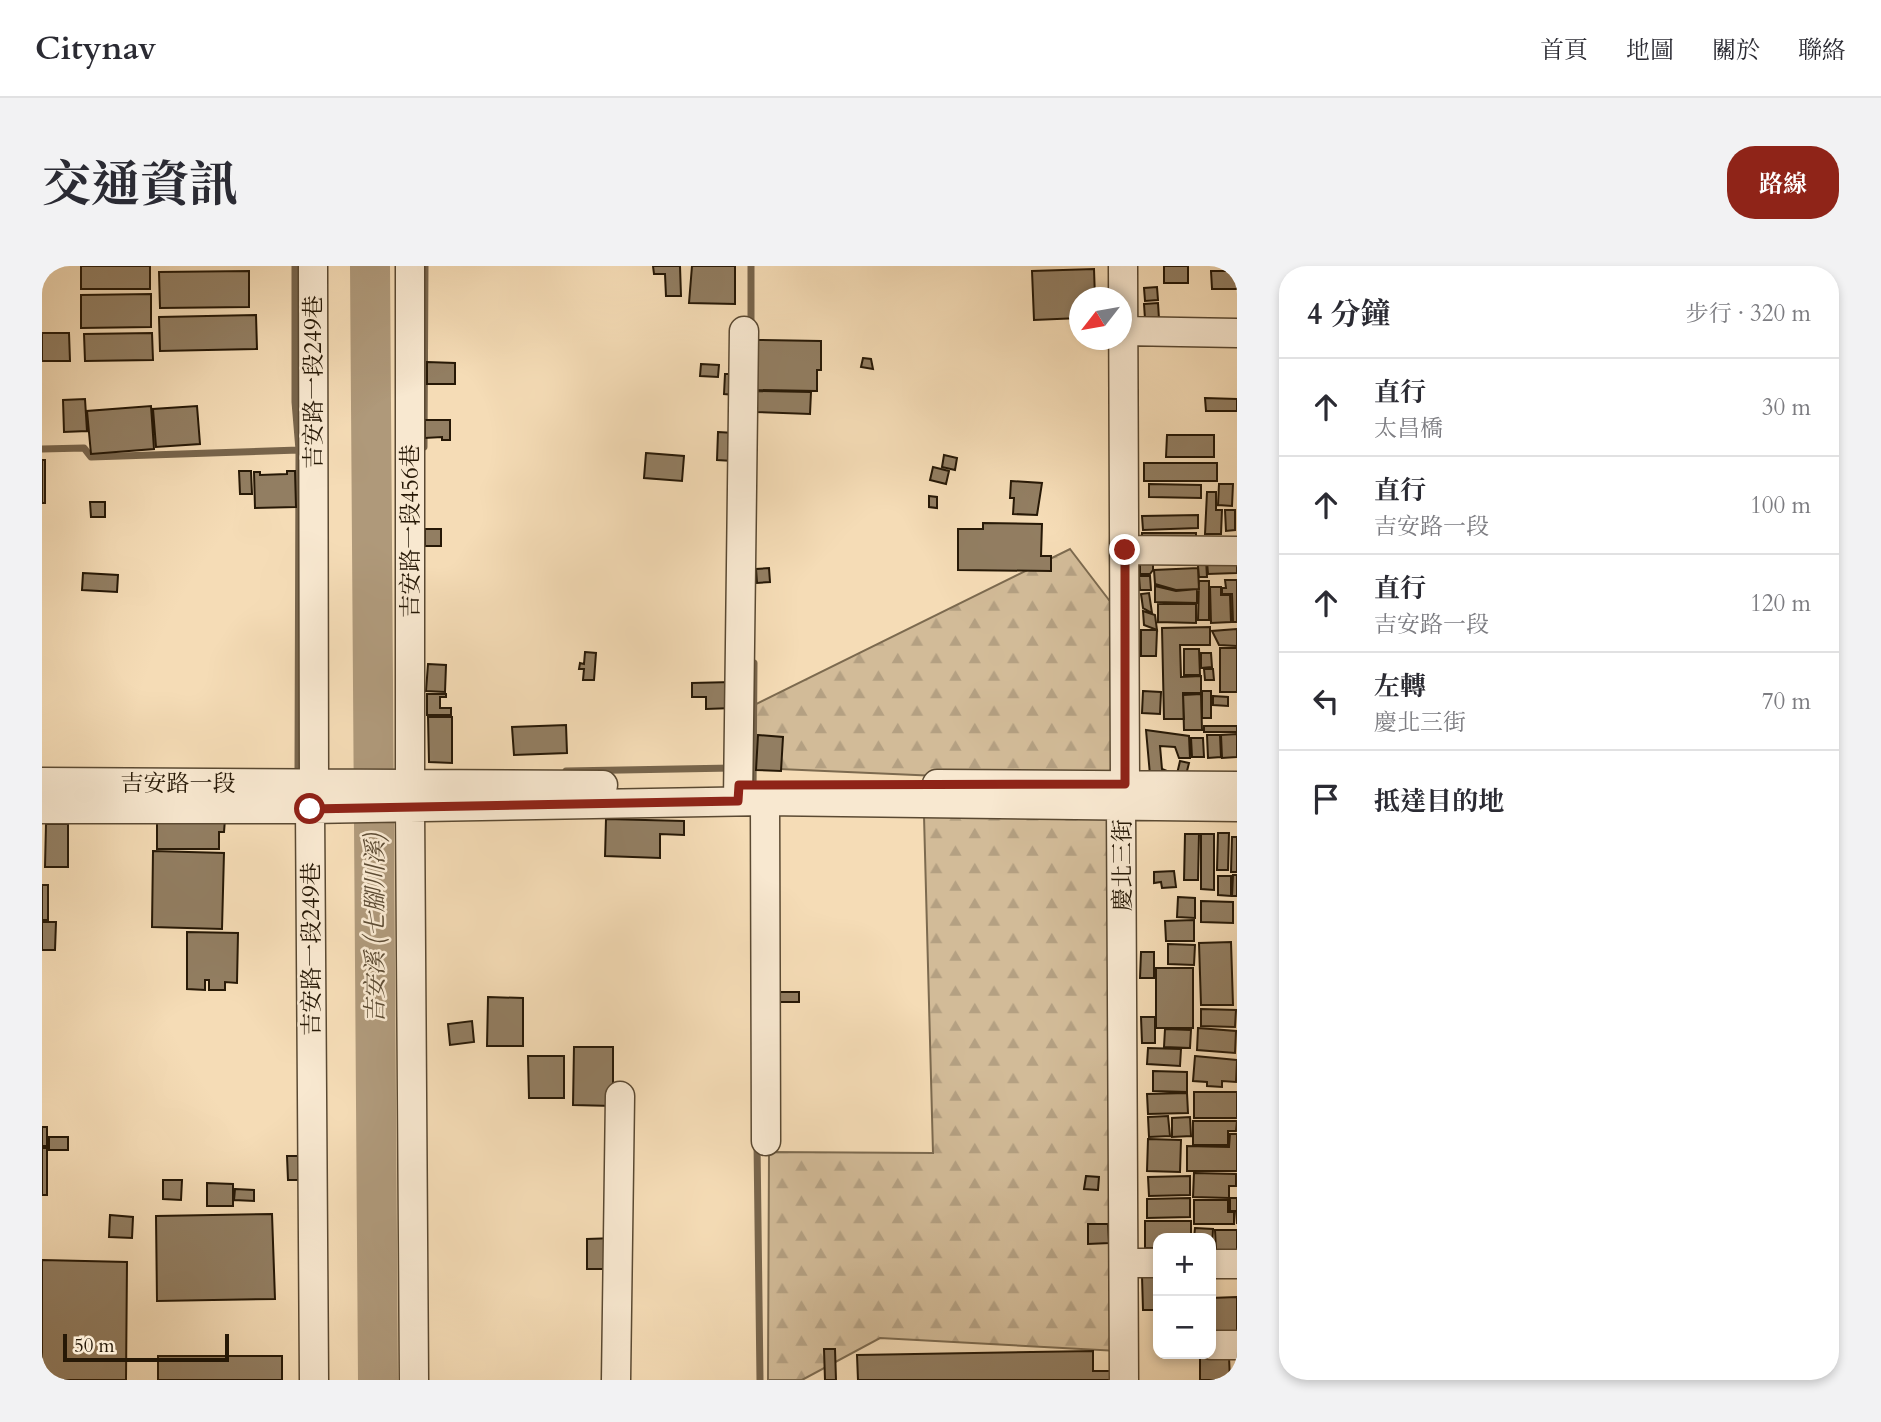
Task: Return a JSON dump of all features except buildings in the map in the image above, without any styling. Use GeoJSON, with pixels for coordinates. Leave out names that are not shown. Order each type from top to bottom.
{"type":"FeatureCollection","features":[{"type":"Feature","properties":{"kind":"street","name":"吉安路一段249巷"},"geometry":{"type":"LineString","coordinates":[[313,266],[314,1380]]}},
{"type":"Feature","properties":{"kind":"street","name":"吉安路一段456巷"},"geometry":{"type":"LineString","coordinates":[[410,266],[414,1380]]}},
{"type":"Feature","properties":{"kind":"street","name":"慶北三街"},"geometry":{"type":"LineString","coordinates":[[1124,266],[1124,287]]}},
{"type":"Feature","properties":{"kind":"street"},"geometry":{"type":"LineString","coordinates":[[744,331],[747,796],[766,1141]]}},
{"type":"Feature","properties":{"kind":"street"},"geometry":{"type":"LineString","coordinates":[[1132,331],[1237,333]]}},
{"type":"Feature","properties":{"kind":"street","name":"慶北三街"},"geometry":{"type":"LineString","coordinates":[[1124,350],[1124,1380]]}},
{"type":"Feature","properties":{"kind":"street"},"geometry":{"type":"LineString","coordinates":[[1125,550],[1237,551]]}},
{"type":"Feature","properties":{"kind":"street","name":"吉安路一段"},"geometry":{"type":"LineString","coordinates":[[42,782],[312,796]]}},
{"type":"Feature","properties":{"kind":"street"},"geometry":{"type":"LineString","coordinates":[[312,796],[1123,795],[1237,786]]}},
{"type":"Feature","properties":{"kind":"street"},"geometry":{"type":"LineString","coordinates":[[1123,795],[1237,807]]}},
{"type":"Feature","properties":{"kind":"street","name":"吉安路一段"},"geometry":{"type":"LineString","coordinates":[[42,809],[312,796]]}},
{"type":"Feature","properties":{"kind":"street"},"geometry":{"type":"LineString","coordinates":[[615,1380],[620,1096]]}},
{"type":"Feature","properties":{"kind":"street"},"geometry":{"type":"LineString","coordinates":[[1125,1263],[1153,1263]]}},
{"type":"Feature","properties":{"kind":"street"},"geometry":{"type":"LineString","coordinates":[[1216,1264],[1237,1264]]}},
{"type":"Feature","properties":{"kind":"street"},"geometry":{"type":"LineString","coordinates":[[1216,1345],[1237,1345]]}},
{"type":"Feature","properties":{"kind":"green space"},"geometry":{"type":"Polygon","coordinates":[[[1070,549],[1125,621],[1125,784],[754,768],[754,705],[1070,549]]]}},
{"type":"Feature","properties":{"kind":"green space"},"geometry":{"type":"Polygon","coordinates":[[[1121,806],[1118,1351],[880,1338],[802,1380],[768,1380],[769,1152],[933,1153],[924,816],[1121,806]]]}},
{"type":"Feature","properties":{"kind":"waterway"},"geometry":{"type":"LineString","coordinates":[[295,266],[295,402],[299,450],[298,769]]}},
{"type":"Feature","properties":{"kind":"waterway","name":"吉安溪 (七腳川溪)"},"geometry":{"type":"LineString","coordinates":[[370,266],[378,1380]]}},
{"type":"Feature","properties":{"kind":"waterway"},"geometry":{"type":"LineString","coordinates":[[424,447],[425,266]]}},
{"type":"Feature","properties":{"kind":"waterway"},"geometry":{"type":"LineString","coordinates":[[751,266],[751,326]]}},
{"type":"Feature","properties":{"kind":"waterway"},"geometry":{"type":"LineString","coordinates":[[42,449],[84,448],[91,457],[299,450]]}},
{"type":"Feature","properties":{"kind":"waterway"},"geometry":{"type":"LineString","coordinates":[[753,795],[754,663]]}},
{"type":"Feature","properties":{"kind":"waterway"},"geometry":{"type":"LineString","coordinates":[[566,771],[733,768]]}},
{"type":"Feature","properties":{"kind":"waterway"},"geometry":{"type":"LineString","coordinates":[[757,1143],[760,1380]]}},
{"type":"Feature","properties":{"kind":"route"},"geometry":{"type":"LineString","coordinates":[[310,809],[738,801],[739,785],[1125,784],[1125,550]]}}]}
